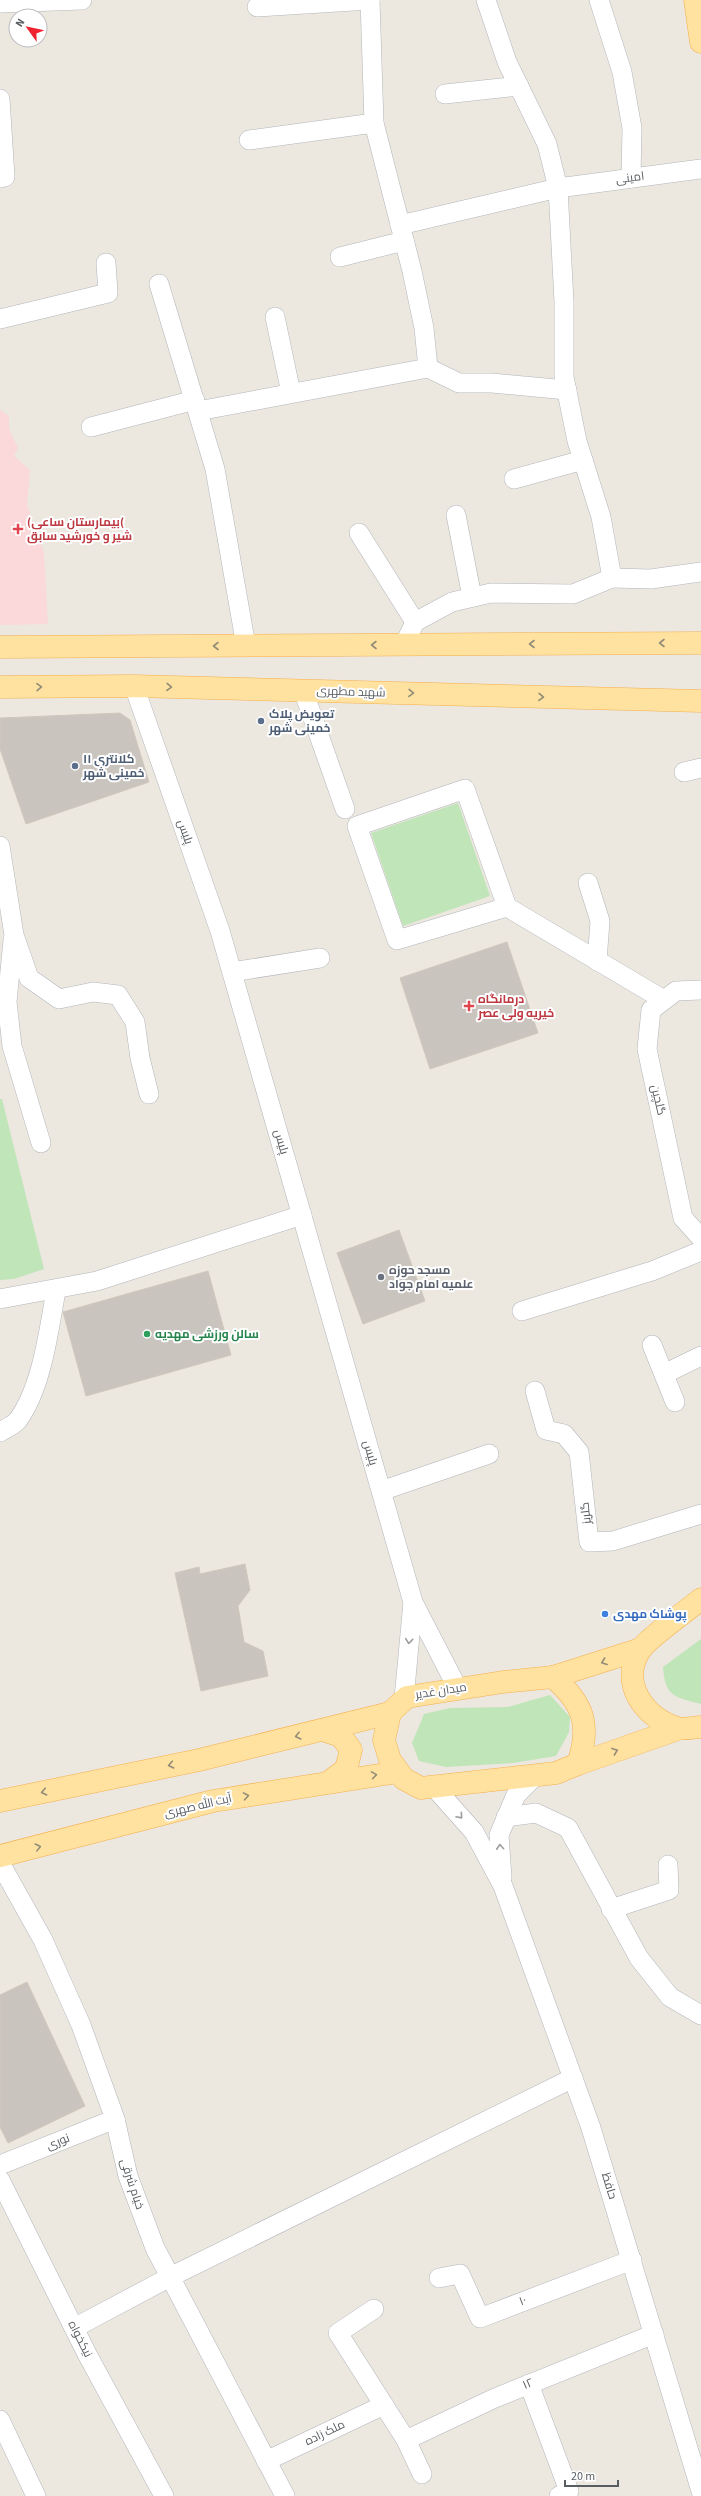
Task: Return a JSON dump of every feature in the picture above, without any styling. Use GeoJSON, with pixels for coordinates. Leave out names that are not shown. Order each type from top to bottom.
{"type":"FeatureCollection","features":[{"type":"Feature","properties":{"kind":"main road"},"geometry":{"type":"LineString","coordinates":[[695,0],[701,42]]}},
{"type":"Feature","properties":{"kind":"main road"},"geometry":{"type":"LineString","coordinates":[[0,648],[701,643]]}},
{"type":"Feature","properties":{"kind":"main road","name":"شهید مطهری"},"geometry":{"type":"LineString","coordinates":[[0,687],[134,686],[701,701]]}},
{"type":"Feature","properties":{"kind":"main road"},"geometry":{"type":"LineString","coordinates":[[678,1729],[656,1718],[639,1702],[632,1680],[634,1661],[641,1649],[701,1599]]}},
{"type":"Feature","properties":{"kind":"main road","name":"میدان غدیر"},"geometry":{"type":"LineString","coordinates":[[397,1706],[407,1696],[553,1677],[641,1649]]}},
{"type":"Feature","properties":{"kind":"main road"},"geometry":{"type":"LineString","coordinates":[[553,1677],[570,1692],[585,1720],[585,1745],[578,1764]]}},
{"type":"Feature","properties":{"kind":"main road"},"geometry":{"type":"LineString","coordinates":[[0,1801],[199,1760],[323,1730],[397,1706]]}},
{"type":"Feature","properties":{"kind":"main road"},"geometry":{"type":"LineString","coordinates":[[397,1706],[384,1740],[390,1760],[404,1779],[422,1788],[556,1773],[678,1729],[701,1726]]}},
{"type":"Feature","properties":{"kind":"main road"},"geometry":{"type":"LineString","coordinates":[[323,1730],[341,1736],[351,1750],[346,1769],[329,1782]]}},
{"type":"Feature","properties":{"kind":"main road","name":"آیت الله صهری"},"geometry":{"type":"LineString","coordinates":[[0,1856],[213,1802],[398,1772]]}},
{"type":"Feature","properties":{"kind":"street"},"geometry":{"type":"LineString","coordinates":[[0,3],[82,0]]}},
{"type":"Feature","properties":{"kind":"street"},"geometry":{"type":"LineString","coordinates":[[257,7],[370,0],[374,122],[424,328],[428,368]]}},
{"type":"Feature","properties":{"kind":"street"},"geometry":{"type":"LineString","coordinates":[[486,0],[507,62],[547,144],[558,188],[564,302],[564,377],[583,460],[601,517],[612,578]]}},
{"type":"Feature","properties":{"kind":"street"},"geometry":{"type":"LineString","coordinates":[[598,0],[622,72],[632,128],[631,178]]}},
{"type":"Feature","properties":{"kind":"street"},"geometry":{"type":"LineString","coordinates":[[444,94],[518,86]]}},
{"type":"Feature","properties":{"kind":"street"},"geometry":{"type":"LineString","coordinates":[[0,99],[5,177],[0,178]]}},
{"type":"Feature","properties":{"kind":"street"},"geometry":{"type":"LineString","coordinates":[[249,140],[374,122]]}},
{"type":"Feature","properties":{"kind":"street","name":"امینی"},"geometry":{"type":"LineString","coordinates":[[340,257],[402,233],[558,188],[701,169]]}},
{"type":"Feature","properties":{"kind":"street"},"geometry":{"type":"LineString","coordinates":[[0,319],[108,293],[106,263]]}},
{"type":"Feature","properties":{"kind":"street"},"geometry":{"type":"LineString","coordinates":[[159,284],[215,469],[246,646]]}},
{"type":"Feature","properties":{"kind":"street"},"geometry":{"type":"LineString","coordinates":[[275,317],[291,393]]}},
{"type":"Feature","properties":{"kind":"street"},"geometry":{"type":"LineString","coordinates":[[91,427],[196,405],[291,393],[428,368],[459,383],[566,390]]}},
{"type":"Feature","properties":{"kind":"street"},"geometry":{"type":"LineString","coordinates":[[514,479],[583,460]]}},
{"type":"Feature","properties":{"kind":"street"},"geometry":{"type":"LineString","coordinates":[[456,515],[472,598]]}},
{"type":"Feature","properties":{"kind":"street"},"geometry":{"type":"LineString","coordinates":[[359,533],[415,622]]}},
{"type":"Feature","properties":{"kind":"street"},"geometry":{"type":"LineString","coordinates":[[404,645],[415,622],[452,602],[491,593],[573,594],[612,578],[651,579],[701,572]]}},
{"type":"Feature","properties":{"kind":"street","name":"پلیس"},"geometry":{"type":"LineString","coordinates":[[134,686],[220,931],[413,1602]]}},
{"type":"Feature","properties":{"kind":"street"},"geometry":{"type":"LineString","coordinates":[[303,690],[345,809]]}},
{"type":"Feature","properties":{"kind":"street"},"geometry":{"type":"LineString","coordinates":[[507,907],[397,940],[357,826],[465,789],[507,907],[664,1000]]}},
{"type":"Feature","properties":{"kind":"street"},"geometry":{"type":"LineString","coordinates":[[0,846],[14,935],[29,978],[59,1000],[92,992],[118,994],[136,1022],[140,1058],[149,1094]]}},
{"type":"Feature","properties":{"kind":"street"},"geometry":{"type":"LineString","coordinates":[[588,884],[600,921],[597,961]]}},
{"type":"Feature","properties":{"kind":"street"},"geometry":{"type":"LineString","coordinates":[[14,935],[8,1002],[12,1046],[41,1143]]}},
{"type":"Feature","properties":{"kind":"street"},"geometry":{"type":"LineString","coordinates":[[232,972],[320,958]]}},
{"type":"Feature","properties":{"kind":"street","name":"گلچین"},"geometry":{"type":"LineString","coordinates":[[701,990],[676,991],[651,1010],[647,1049],[683,1218],[701,1238]]}},
{"type":"Feature","properties":{"kind":"street"},"geometry":{"type":"LineString","coordinates":[[0,1299],[56,1290],[97,1281],[302,1215]]}},
{"type":"Feature","properties":{"kind":"street"},"geometry":{"type":"LineString","coordinates":[[522,1311],[652,1270],[701,1251]]}},
{"type":"Feature","properties":{"kind":"street"},"geometry":{"type":"LineString","coordinates":[[0,1432],[18,1422],[35,1385],[50,1326],[56,1290]]}},
{"type":"Feature","properties":{"kind":"street"},"geometry":{"type":"LineString","coordinates":[[652,1345],[675,1402]]}},
{"type":"Feature","properties":{"kind":"street"},"geometry":{"type":"LineString","coordinates":[[664,1374],[701,1356]]}},
{"type":"Feature","properties":{"kind":"street","name":"گلریز"},"geometry":{"type":"LineString","coordinates":[[535,1391],[546,1430],[564,1434],[579,1452],[589,1542],[613,1542],[701,1514]]}},
{"type":"Feature","properties":{"kind":"street"},"geometry":{"type":"LineString","coordinates":[[381,1491],[490,1454]]}},
{"type":"Feature","properties":{"kind":"street"},"geometry":{"type":"LineString","coordinates":[[413,1602],[458,1689]]}},
{"type":"Feature","properties":{"kind":"street"},"geometry":{"type":"LineString","coordinates":[[397,1706],[413,1602]]}},
{"type":"Feature","properties":{"kind":"street"},"geometry":{"type":"LineString","coordinates":[[503,1886],[499,1834],[516,1795],[536,1775]]}},
{"type":"Feature","properties":{"kind":"street"},"geometry":{"type":"LineString","coordinates":[[434,1787],[474,1832],[503,1886]]}},
{"type":"Feature","properties":{"kind":"street"},"geometry":{"type":"LineString","coordinates":[[506,1817],[536,1814],[568,1828],[639,1958],[670,1997],[701,2015]]}},
{"type":"Feature","properties":{"kind":"street","name":"خیام شرقی"},"geometry":{"type":"LineString","coordinates":[[0,1863],[43,1940],[72,2004],[115,2119],[128,2176],[155,2248],[285,2496]]}},
{"type":"Feature","properties":{"kind":"street"},"geometry":{"type":"LineString","coordinates":[[611,1909],[669,1890],[668,1865]]}},
{"type":"Feature","properties":{"kind":"street","name":"حافظ"},"geometry":{"type":"LineString","coordinates":[[503,1886],[592,2128],[701,2491]]}},
{"type":"Feature","properties":{"kind":"street"},"geometry":{"type":"LineString","coordinates":[[74,2328],[170,2277],[573,2078]]}},
{"type":"Feature","properties":{"kind":"street","name":"نوری"},"geometry":{"type":"LineString","coordinates":[[0,2165],[115,2119]]}},
{"type":"Feature","properties":{"kind":"street","name":"نیکخواه"},"geometry":{"type":"LineString","coordinates":[[0,2180],[74,2328],[164,2496]]}},
{"type":"Feature","properties":{"kind":"street","name":"۱۰"},"geometry":{"type":"LineString","coordinates":[[439,2278],[460,2274],[480,2318],[632,2260]]}},
{"type":"Feature","properties":{"kind":"street"},"geometry":{"type":"LineString","coordinates":[[374,2309],[338,2333],[406,2440],[422,2474]]}},
{"type":"Feature","properties":{"kind":"street","name":"۱۲"},"geometry":{"type":"LineString","coordinates":[[406,2440],[528,2384],[654,2334]]}},
{"type":"Feature","properties":{"kind":"street"},"geometry":{"type":"LineString","coordinates":[[528,2384],[569,2491],[559,2496]]}},
{"type":"Feature","properties":{"kind":"street","name":"ملک زاده"},"geometry":{"type":"LineString","coordinates":[[266,2461],[384,2405]]}},
{"type":"Feature","properties":{"kind":"street"},"geometry":{"type":"LineString","coordinates":[[0,2420],[36,2496]]}},
{"type":"Feature","properties":{"kind":"shaded area","name":"(بیمارستان ساعی( شیر و خورشید سابق"},"geometry":{"type":"Polygon","coordinates":[[[0,410],[9,416],[9,429],[18,448],[14,456],[30,470],[27,505],[44,552],[48,624],[0,625],[0,410]]]}},
{"type":"Feature","properties":{"kind":"green space"},"geometry":{"type":"Polygon","coordinates":[[[458,803],[490,896],[403,926],[371,833],[458,803]]]}},
{"type":"Feature","properties":{"kind":"green space"},"geometry":{"type":"Polygon","coordinates":[[[0,1099],[2,1099],[44,1269],[14,1279],[0,1280],[0,1099]]]}},
{"type":"Feature","properties":{"kind":"green space"},"geometry":{"type":"Polygon","coordinates":[[[701,1639],[701,1704],[673,1694],[666,1684],[663,1667],[701,1639]]]}},
{"type":"Feature","properties":{"kind":"green space"},"geometry":{"type":"Polygon","coordinates":[[[550,1695],[570,1717],[569,1732],[556,1756],[513,1763],[446,1767],[419,1761],[412,1743],[424,1714],[450,1708],[508,1707],[550,1695]]]}},
{"type":"Feature","properties":{"kind":"building","name":"کلانتری ۱۱ خمینی شهر"},"geometry":{"type":"Polygon","coordinates":[[[120,713],[130,720],[149,782],[26,824],[0,749],[0,718],[120,713]]]}},
{"type":"Feature","properties":{"kind":"building","name":"درمانگاه خیریه ولی عصر"},"geometry":{"type":"Polygon","coordinates":[[[507,942],[538,1033],[430,1069],[400,978],[507,942]]]}},
{"type":"Feature","properties":{"kind":"building","name":"مسجد حوزه علمیه امام جواد"},"geometry":{"type":"Polygon","coordinates":[[[399,1230],[425,1301],[363,1324],[337,1253],[399,1230]]]}},
{"type":"Feature","properties":{"kind":"building","name":"سالن ورزشی مهدیه"},"geometry":{"type":"Polygon","coordinates":[[[208,1271],[231,1355],[86,1396],[63,1312],[208,1271]]]}},
{"type":"Feature","properties":{"kind":"building"},"geometry":{"type":"Polygon","coordinates":[[[245,1564],[250,1590],[238,1606],[244,1642],[263,1651],[268,1676],[201,1691],[175,1573],[199,1567],[200,1574],[245,1564]]]}},
{"type":"Feature","properties":{"kind":"building"},"geometry":{"type":"Polygon","coordinates":[[[27,1982],[85,2106],[8,2143],[0,2127],[0,1995],[27,1982]]]}},
{"type":"Feature","properties":{"kind":"place","name":"(بیمارستان ساعی( شیر و خورشید سابق"},"geometry":{"type":"Point","coordinates":[18,529]}},
{"type":"Feature","properties":{"kind":"place","name":"تعویض پلاک خمینی شهر"},"geometry":{"type":"Point","coordinates":[261,721]}},
{"type":"Feature","properties":{"kind":"place","name":"کلانتری ۱۱ خمینی شهر"},"geometry":{"type":"Point","coordinates":[75,766]}},
{"type":"Feature","properties":{"kind":"place","name":"درمانگاه خیریه ولی عصر"},"geometry":{"type":"Point","coordinates":[469,1006]}},
{"type":"Feature","properties":{"kind":"place","name":"مسجد حوزه علمیه امام جواد"},"geometry":{"type":"Point","coordinates":[381,1277]}},
{"type":"Feature","properties":{"kind":"place","name":"سالن ورزشی مهدیه"},"geometry":{"type":"Point","coordinates":[147,1334]}},
{"type":"Feature","properties":{"kind":"place","name":"پوشاک مهدی"},"geometry":{"type":"Point","coordinates":[605,1614]}}]}
